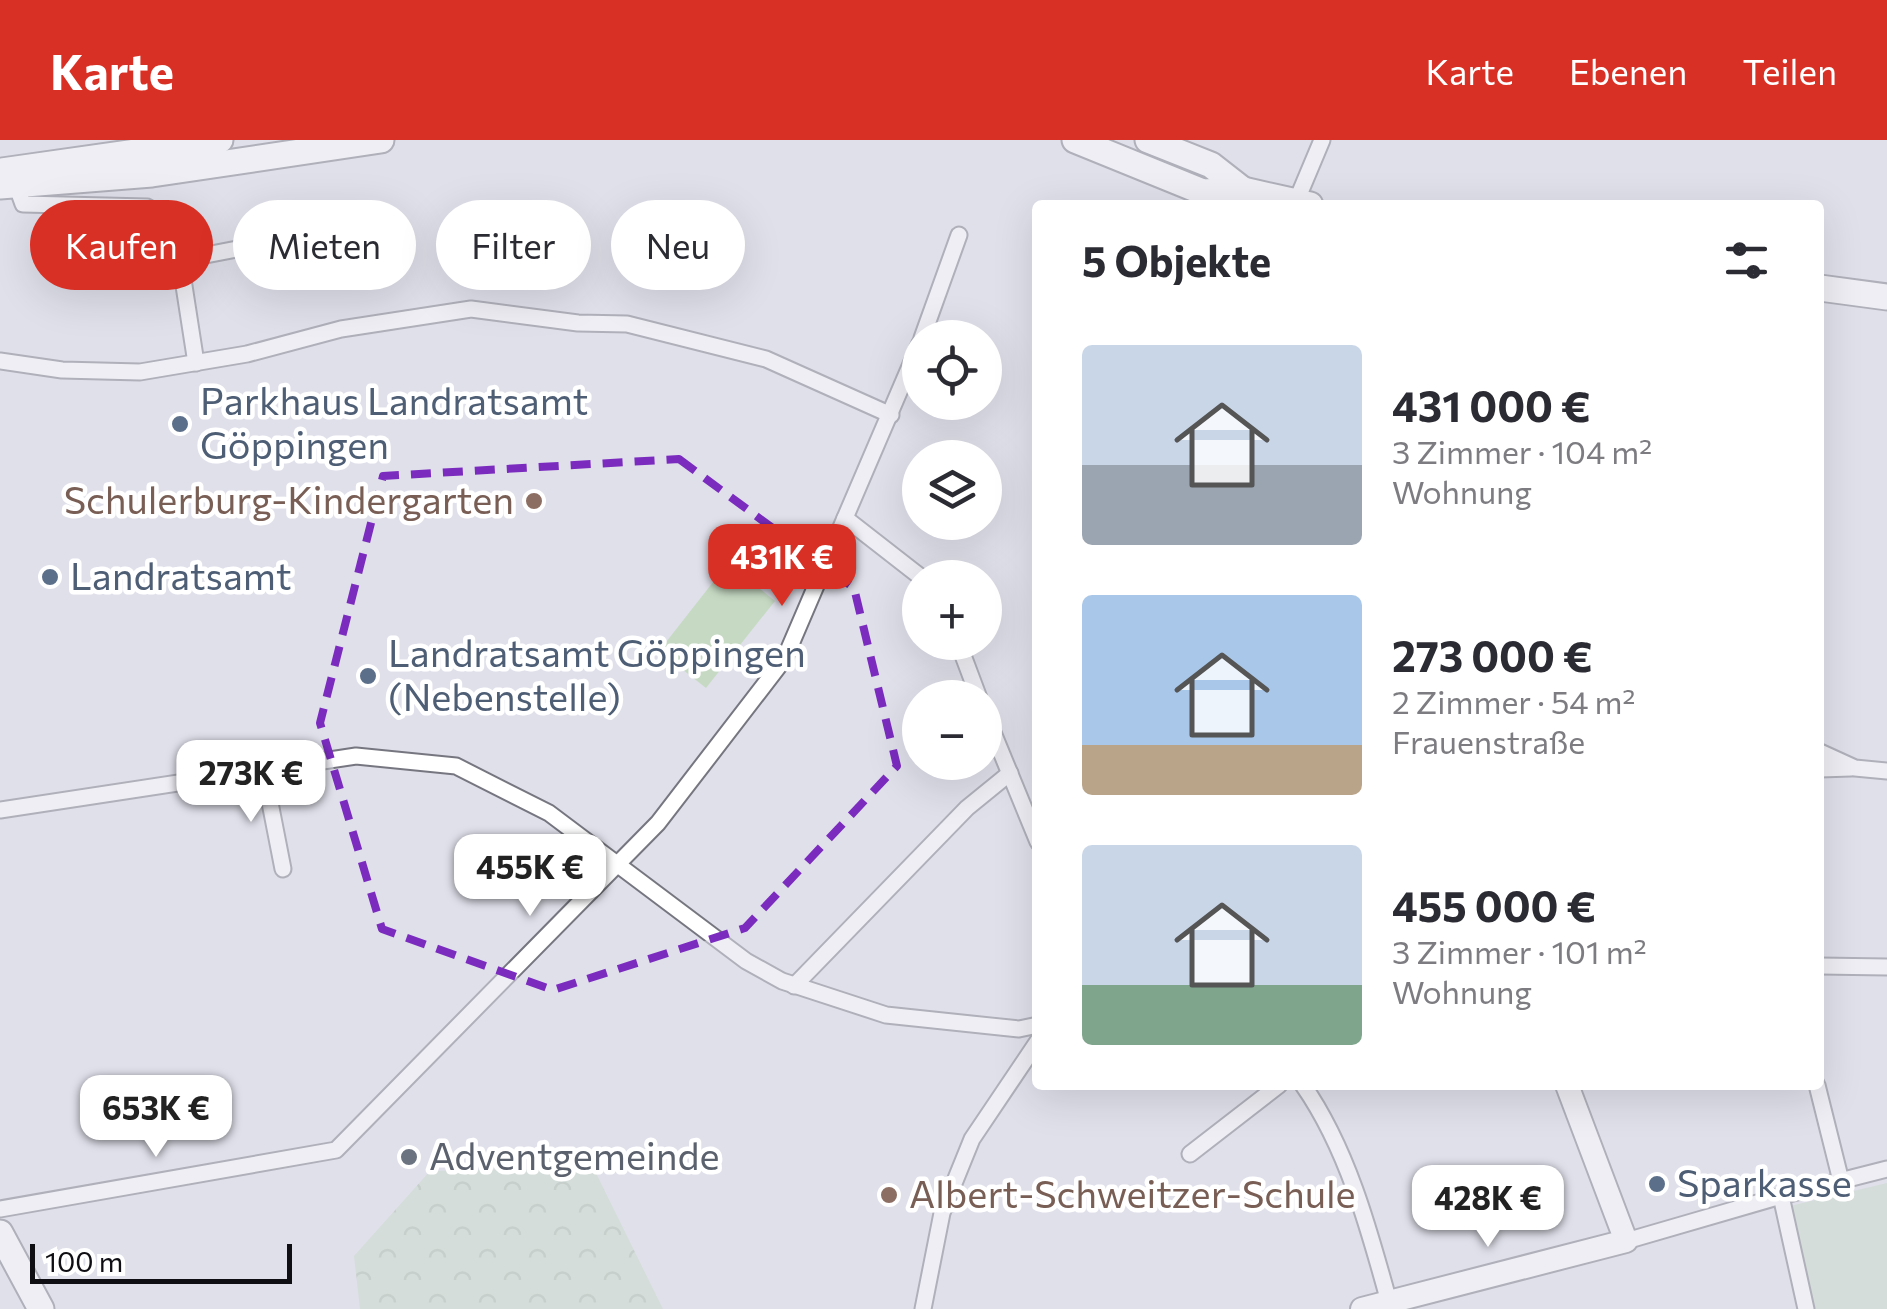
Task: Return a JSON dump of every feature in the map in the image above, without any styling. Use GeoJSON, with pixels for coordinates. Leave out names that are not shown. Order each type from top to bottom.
{"type":"FeatureCollection","features":[{"type":"Feature","properties":{"kind":"main road"},"geometry":{"type":"LineString","coordinates":[[7,178],[220,140]]}},
{"type":"Feature","properties":{"kind":"main road"},"geometry":{"type":"LineString","coordinates":[[7,178],[152,174],[380,140]]}},
{"type":"Feature","properties":{"kind":"main road"},"geometry":{"type":"LineString","coordinates":[[1075,140],[1203,192],[1243,190],[1284,200]]}},
{"type":"Feature","properties":{"kind":"main road"},"geometry":{"type":"LineString","coordinates":[[1148,140],[1210,165],[1243,190]]}},
{"type":"Feature","properties":{"kind":"main road"},"geometry":{"type":"LineString","coordinates":[[1824,289],[1887,297]]}},
{"type":"Feature","properties":{"kind":"main road"},"geometry":{"type":"LineString","coordinates":[[0,1233],[42,1309]]}},
{"type":"Feature","properties":{"kind":"street"},"geometry":{"type":"LineString","coordinates":[[1301,200],[1322,140]]}},
{"type":"Feature","properties":{"kind":"street"},"geometry":{"type":"LineString","coordinates":[[7,178],[23,204],[30,204]]}},
{"type":"Feature","properties":{"kind":"street"},"geometry":{"type":"LineString","coordinates":[[928,320],[960,236]]}},
{"type":"Feature","properties":{"kind":"street"},"geometry":{"type":"LineString","coordinates":[[185,290],[196,363]]}},
{"type":"Feature","properties":{"kind":"street"},"geometry":{"type":"LineString","coordinates":[[0,361],[62,370],[140,372],[247,354],[340,328],[471,308],[578,323],[627,324],[766,359],[891,415]]}},
{"type":"Feature","properties":{"kind":"street"},"geometry":{"type":"LineString","coordinates":[[0,1209],[336,1150],[658,823],[784,658],[902,388]]}},
{"type":"Feature","properties":{"kind":"street"},"geometry":{"type":"LineString","coordinates":[[845,518],[902,562]]}},
{"type":"Feature","properties":{"kind":"street"},"geometry":{"type":"LineString","coordinates":[[1002,754],[1032,827]]}},
{"type":"Feature","properties":{"kind":"street"},"geometry":{"type":"LineString","coordinates":[[1824,754],[1854,768]]}},
{"type":"Feature","properties":{"kind":"street"},"geometry":{"type":"LineString","coordinates":[[0,810],[356,756],[456,766],[549,813],[746,961],[794,986],[886,1015],[1019,1029],[1032,1027]]}},
{"type":"Feature","properties":{"kind":"street"},"geometry":{"type":"LineString","coordinates":[[1824,768],[1887,771]]}},
{"type":"Feature","properties":{"kind":"street"},"geometry":{"type":"LineString","coordinates":[[264,772],[283,869]]}},
{"type":"Feature","properties":{"kind":"street"},"geometry":{"type":"LineString","coordinates":[[794,986],[967,808],[1010,773]]}},
{"type":"Feature","properties":{"kind":"street"},"geometry":{"type":"LineString","coordinates":[[1824,966],[1887,968]]}},
{"type":"Feature","properties":{"kind":"street"},"geometry":{"type":"LineString","coordinates":[[923,1309],[942,1213],[972,1138],[1032,1050]]}},
{"type":"Feature","properties":{"kind":"street"},"geometry":{"type":"LineString","coordinates":[[1190,1154],[1272,1090]]}},
{"type":"Feature","properties":{"kind":"street"},"geometry":{"type":"LineString","coordinates":[[1305,1090],[1342,1160],[1369,1231],[1389,1302]]}},
{"type":"Feature","properties":{"kind":"street"},"geometry":{"type":"LineString","coordinates":[[1568,1090],[1626,1241]]}},
{"type":"Feature","properties":{"kind":"street"},"geometry":{"type":"LineString","coordinates":[[1817,1090],[1841,1181]]}},
{"type":"Feature","properties":{"kind":"street"},"geometry":{"type":"LineString","coordinates":[[1362,1309],[1887,1169]]}},
{"type":"Feature","properties":{"kind":"street"},"geometry":{"type":"LineString","coordinates":[[1781,1196],[1806,1309]]}},
{"type":"Feature","properties":{"kind":"highlighted area"},"geometry":{"type":"Polygon","coordinates":[[[679,459],[854,588],[897,766],[745,928],[553,990],[382,929],[320,723],[383,476],[679,459]]]}},
{"type":"Feature","properties":{"kind":"green space"},"geometry":{"type":"Polygon","coordinates":[[[728,563],[775,601],[706,688],[659,651],[728,563]]]}},
{"type":"Feature","properties":{"kind":"green space"},"geometry":{"type":"Polygon","coordinates":[[[593,1167],[663,1309],[360,1309],[354,1256],[430,1171],[593,1167]]]}},
{"type":"Feature","properties":{"kind":"green space"},"geometry":{"type":"Polygon","coordinates":[[[1887,1183],[1887,1309],[1813,1309],[1790,1206],[1887,1183]]]}},
{"type":"Feature","properties":{"kind":"place","name":"Parkhaus Landratsamt Göppingen"},"geometry":{"type":"Point","coordinates":[180,424]}},
{"type":"Feature","properties":{"kind":"place","name":"Schulerburg-Kindergarten"},"geometry":{"type":"Point","coordinates":[534,501]}},
{"type":"Feature","properties":{"kind":"place","name":"Landratsamt"},"geometry":{"type":"Point","coordinates":[50,577]}},
{"type":"Feature","properties":{"kind":"place","name":"Landratsamt Göppingen (Nebenstelle)"},"geometry":{"type":"Point","coordinates":[368,676]}},
{"type":"Feature","properties":{"kind":"place","name":"Adventgemeinde"},"geometry":{"type":"Point","coordinates":[409,1157]}},
{"type":"Feature","properties":{"kind":"place","name":"Sparkasse"},"geometry":{"type":"Point","coordinates":[1657,1184]}},
{"type":"Feature","properties":{"kind":"place","name":"Albert-Schweitzer-Schule"},"geometry":{"type":"Point","coordinates":[889,1195]}}]}
